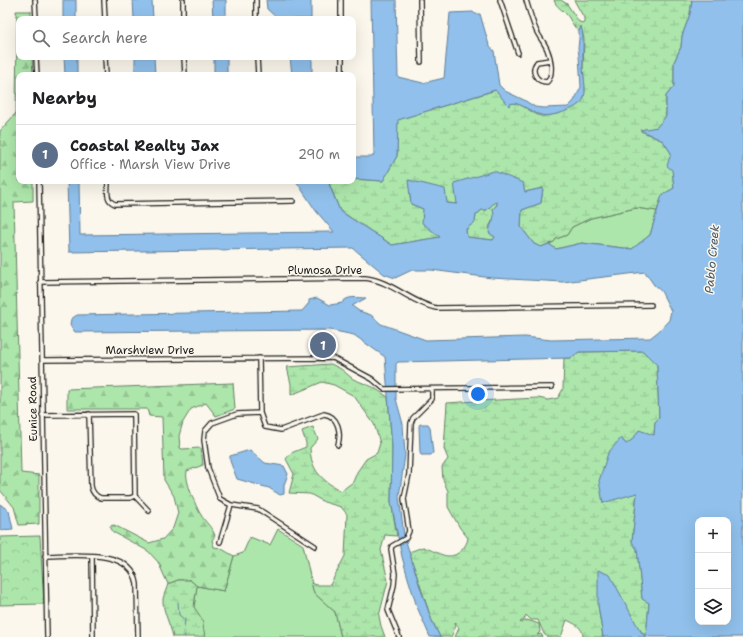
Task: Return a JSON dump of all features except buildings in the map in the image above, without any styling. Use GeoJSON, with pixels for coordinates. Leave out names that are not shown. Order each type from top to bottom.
{"type":"FeatureCollection","features":[{"type":"Feature","properties":{"kind":"street"},"geometry":{"type":"LineString","coordinates":[[35,0],[36,16]]}},
{"type":"Feature","properties":{"kind":"street"},"geometry":{"type":"LineString","coordinates":[[104,0],[105,16]]}},
{"type":"Feature","properties":{"kind":"street"},"geometry":{"type":"LineString","coordinates":[[183,0],[183,16]]}},
{"type":"Feature","properties":{"kind":"street"},"geometry":{"type":"LineString","coordinates":[[256,0],[256,16]]}},
{"type":"Feature","properties":{"kind":"street"},"geometry":{"type":"LineString","coordinates":[[341,0],[341,16]]}},
{"type":"Feature","properties":{"kind":"street"},"geometry":{"type":"LineString","coordinates":[[420,0],[421,62]]}},
{"type":"Feature","properties":{"kind":"street"},"geometry":{"type":"LineString","coordinates":[[500,0],[518,53]]}},
{"type":"Feature","properties":{"kind":"street"},"geometry":{"type":"LineString","coordinates":[[526,0],[536,29],[547,47],[550,60],[551,77],[547,82],[544,82],[535,76],[534,68],[537,62],[550,60]]}},
{"type":"Feature","properties":{"kind":"street"},"geometry":{"type":"LineString","coordinates":[[36,60],[37,72]]}},
{"type":"Feature","properties":{"kind":"street"},"geometry":{"type":"LineString","coordinates":[[105,60],[106,72]]}},
{"type":"Feature","properties":{"kind":"street"},"geometry":{"type":"LineString","coordinates":[[184,60],[185,72]]}},
{"type":"Feature","properties":{"kind":"street"},"geometry":{"type":"LineString","coordinates":[[257,60],[258,72]]}},
{"type":"Feature","properties":{"kind":"street"},"geometry":{"type":"LineString","coordinates":[[342,60],[342,72]]}},
{"type":"Feature","properties":{"kind":"street","name":"Eunice Road"},"geometry":{"type":"LineString","coordinates":[[39,184],[47,637]]}},
{"type":"Feature","properties":{"kind":"street"},"geometry":{"type":"LineString","coordinates":[[108,184],[108,198],[110,202],[120,204],[294,201]]}},
{"type":"Feature","properties":{"kind":"street","name":"Plumosa Drive"},"geometry":{"type":"LineString","coordinates":[[40,282],[365,278],[383,282],[425,305],[436,308],[652,305]]}},
{"type":"Feature","properties":{"kind":"street"},"geometry":{"type":"LineString","coordinates":[[260,358],[260,414],[265,427],[275,430],[324,414],[330,414],[335,418],[339,429],[340,438],[338,445]]}},
{"type":"Feature","properties":{"kind":"street","name":"Marshview Drive"},"geometry":{"type":"LineString","coordinates":[[42,360],[333,358],[372,379],[384,389],[432,389]]}},
{"type":"Feature","properties":{"kind":"street"},"geometry":{"type":"LineString","coordinates":[[399,637],[388,610],[395,574],[391,549],[395,543],[406,538],[410,531],[404,499],[409,474],[411,423],[413,418],[432,399],[432,389],[552,387]]}},
{"type":"Feature","properties":{"kind":"street"},"geometry":{"type":"LineString","coordinates":[[89,414],[91,486],[93,492],[101,498],[130,498],[135,496]]}},
{"type":"Feature","properties":{"kind":"street"},"geometry":{"type":"LineString","coordinates":[[42,415],[134,414],[135,496],[149,511]]}},
{"type":"Feature","properties":{"kind":"street"},"geometry":{"type":"LineString","coordinates":[[260,414],[237,414],[212,423],[205,431],[204,440],[208,468],[213,483],[220,499],[231,505],[258,509],[316,546]]}},
{"type":"Feature","properties":{"kind":"street"},"geometry":{"type":"LineString","coordinates":[[220,542],[231,505]]}},
{"type":"Feature","properties":{"kind":"street"},"geometry":{"type":"LineString","coordinates":[[45,556],[92,556],[111,558],[127,567],[135,577],[137,584],[138,637]]}},
{"type":"Feature","properties":{"kind":"street"},"geometry":{"type":"LineString","coordinates":[[92,556],[93,637]]}},
{"type":"Feature","properties":{"kind":"green space"},"geometry":{"type":"Polygon","coordinates":[[[554,0],[561,0],[567,4],[579,22],[584,23],[584,18],[574,0],[692,0],[690,14],[682,36],[681,47],[674,62],[674,86],[666,96],[666,116],[658,127],[641,131],[663,141],[671,153],[674,188],[662,195],[657,211],[636,208],[591,218],[572,227],[567,235],[541,247],[534,244],[521,227],[522,210],[541,203],[543,188],[525,192],[455,183],[458,204],[447,203],[409,180],[411,204],[423,209],[441,237],[392,245],[340,211],[329,184],[356,184],[356,179],[383,181],[397,156],[397,120],[496,90],[510,104],[518,104],[541,116],[560,113],[577,100],[585,92],[583,69],[584,39],[581,27],[579,31],[567,15],[554,0]]]}},
{"type":"Feature","properties":{"kind":"green space"},"geometry":{"type":"Polygon","coordinates":[[[16,11],[31,11],[31,16],[16,16],[16,11]]]}},
{"type":"Feature","properties":{"kind":"green space"},"geometry":{"type":"Polygon","coordinates":[[[17,60],[32,60],[33,72],[16,72],[17,60]]]}},
{"type":"Feature","properties":{"kind":"green space"},"geometry":{"type":"Polygon","coordinates":[[[16,113],[16,184],[33,184],[33,201],[14,202],[21,473],[39,475],[39,524],[19,525],[14,507],[0,490],[0,131],[16,113]]]}},
{"type":"Feature","properties":{"kind":"green space"},"geometry":{"type":"Polygon","coordinates":[[[497,202],[497,205],[493,209],[495,216],[489,227],[495,237],[493,240],[467,237],[466,229],[475,222],[476,215],[482,210],[487,210],[497,202]]]}},
{"type":"Feature","properties":{"kind":"green space"},"geometry":{"type":"Polygon","coordinates":[[[636,208],[657,211],[650,235],[632,249],[582,243],[556,249],[549,244],[554,242],[556,239],[567,235],[572,227],[591,218],[636,208]]]}},
{"type":"Feature","properties":{"kind":"green space"},"geometry":{"type":"Polygon","coordinates":[[[643,351],[657,365],[659,418],[655,422],[654,436],[633,439],[626,444],[621,438],[637,493],[632,541],[637,549],[642,598],[649,603],[646,637],[638,627],[598,605],[603,637],[583,637],[580,628],[576,624],[567,620],[561,637],[547,637],[544,634],[538,620],[531,620],[526,615],[524,620],[520,622],[521,623],[527,620],[539,624],[540,632],[537,635],[541,634],[543,637],[455,637],[459,628],[455,622],[456,626],[451,637],[440,637],[432,621],[409,552],[423,547],[443,555],[452,556],[464,547],[468,538],[460,528],[448,507],[448,491],[443,480],[442,467],[448,459],[444,449],[447,403],[538,398],[548,400],[558,398],[563,389],[564,358],[571,358],[579,352],[643,351]]]}},
{"type":"Feature","properties":{"kind":"green space"},"geometry":{"type":"Polygon","coordinates":[[[331,364],[341,369],[353,379],[373,387],[388,397],[392,447],[391,502],[397,536],[385,535],[381,550],[388,581],[379,616],[385,637],[341,637],[335,612],[314,593],[311,583],[317,585],[330,585],[345,556],[347,514],[341,507],[324,502],[310,494],[289,493],[294,474],[286,459],[291,453],[306,447],[302,431],[313,427],[318,439],[310,448],[315,469],[323,479],[341,491],[353,482],[357,472],[366,459],[377,453],[380,443],[374,424],[354,396],[334,385],[322,382],[291,395],[291,384],[287,367],[331,364]]]}},
{"type":"Feature","properties":{"kind":"green space"},"geometry":{"type":"Polygon","coordinates":[[[233,383],[235,409],[216,416],[206,403],[191,409],[183,422],[179,436],[180,448],[201,448],[203,465],[187,471],[187,480],[199,511],[214,533],[215,536],[212,540],[214,547],[220,548],[234,556],[224,591],[197,586],[190,580],[178,580],[168,584],[158,562],[148,551],[113,532],[110,526],[114,525],[149,543],[163,539],[173,528],[178,513],[174,496],[164,480],[162,417],[149,416],[147,409],[67,409],[67,389],[233,383]]]}},
{"type":"Feature","properties":{"kind":"green space"},"geometry":{"type":"Polygon","coordinates":[[[278,529],[303,545],[314,593],[335,612],[341,637],[205,637],[194,607],[197,586],[224,591],[234,556],[243,553],[250,537],[270,545],[278,529]]]}},
{"type":"Feature","properties":{"kind":"green space"},"geometry":{"type":"Polygon","coordinates":[[[40,536],[44,604],[0,605],[0,537],[40,536]]]}},
{"type":"Feature","properties":{"kind":"green space"},"geometry":{"type":"Polygon","coordinates":[[[178,580],[190,580],[197,586],[194,607],[202,619],[205,637],[173,637],[164,608],[163,599],[168,584],[178,580]]]}},
{"type":"Feature","properties":{"kind":"water"},"geometry":{"type":"Polygon","coordinates":[[[63,0],[76,0],[76,16],[63,16],[63,0]]]}},
{"type":"Feature","properties":{"kind":"water"},"geometry":{"type":"Polygon","coordinates":[[[133,0],[152,0],[153,16],[134,16],[133,0]]]}},
{"type":"Feature","properties":{"kind":"water"},"geometry":{"type":"Polygon","coordinates":[[[212,0],[226,0],[226,16],[213,16],[212,0]]]}},
{"type":"Feature","properties":{"kind":"water"},"geometry":{"type":"Polygon","coordinates":[[[266,0],[311,0],[311,16],[275,16],[267,9],[266,0]]]}},
{"type":"Feature","properties":{"kind":"water"},"geometry":{"type":"Polygon","coordinates":[[[371,0],[396,0],[398,77],[423,83],[444,78],[450,13],[473,12],[475,14],[480,14],[489,45],[494,51],[499,85],[505,91],[535,107],[568,107],[574,101],[581,87],[578,48],[579,31],[581,26],[583,37],[585,95],[583,100],[576,107],[557,114],[545,116],[537,114],[521,105],[513,103],[509,106],[495,90],[398,120],[397,156],[383,181],[356,179],[356,157],[372,157],[374,154],[371,0]]]}},
{"type":"Feature","properties":{"kind":"water","name":"Pablo Creek"},"geometry":{"type":"Polygon","coordinates":[[[692,0],[743,0],[743,637],[646,637],[649,603],[642,599],[637,549],[632,542],[637,493],[603,503],[599,481],[608,453],[621,438],[626,444],[633,439],[639,430],[654,435],[655,422],[659,418],[657,365],[643,351],[579,352],[571,358],[398,362],[396,364],[396,399],[403,424],[405,455],[399,497],[404,535],[421,590],[432,621],[440,637],[430,637],[417,607],[408,578],[402,557],[391,502],[392,447],[385,357],[354,335],[330,330],[75,332],[70,325],[71,319],[77,315],[302,311],[309,303],[309,300],[317,298],[330,305],[342,303],[344,300],[356,297],[366,298],[352,306],[359,311],[371,315],[381,324],[426,340],[525,337],[551,340],[650,338],[669,320],[671,311],[661,291],[654,285],[645,272],[563,282],[492,278],[431,270],[412,270],[395,278],[384,274],[353,248],[69,252],[67,184],[79,184],[80,235],[334,232],[316,211],[298,184],[329,184],[340,211],[392,245],[440,237],[422,223],[423,209],[411,204],[408,180],[445,189],[447,203],[457,204],[454,183],[494,171],[523,183],[525,192],[543,188],[541,203],[522,210],[521,227],[534,244],[541,247],[549,244],[556,249],[582,243],[632,249],[650,235],[662,195],[674,188],[672,170],[667,166],[671,153],[663,141],[640,130],[657,127],[666,116],[666,96],[674,86],[674,62],[681,47],[682,36],[690,14],[692,0]],[[497,202],[487,210],[482,210],[476,215],[475,222],[466,229],[467,237],[493,240],[495,237],[489,233],[494,216],[493,209],[497,205],[497,202]]]}},
{"type":"Feature","properties":{"kind":"water"},"geometry":{"type":"Polygon","coordinates":[[[64,60],[77,60],[77,72],[65,72],[64,60]]]}},
{"type":"Feature","properties":{"kind":"water"},"geometry":{"type":"Polygon","coordinates":[[[135,60],[154,60],[155,72],[135,72],[135,60]]]}},
{"type":"Feature","properties":{"kind":"water"},"geometry":{"type":"Polygon","coordinates":[[[214,60],[227,60],[227,72],[214,72],[214,60]]]}},
{"type":"Feature","properties":{"kind":"water"},"geometry":{"type":"Polygon","coordinates":[[[290,60],[312,60],[312,72],[292,72],[290,60]]]}},
{"type":"Feature","properties":{"kind":"water"},"geometry":{"type":"Polygon","coordinates":[[[420,424],[428,424],[430,427],[433,453],[431,455],[421,455],[420,453],[420,424]]]}},
{"type":"Feature","properties":{"kind":"water"},"geometry":{"type":"Polygon","coordinates":[[[250,450],[265,463],[284,466],[288,474],[284,485],[284,494],[280,495],[269,488],[237,479],[230,461],[230,456],[250,450]]]}},
{"type":"Feature","properties":{"kind":"water"},"geometry":{"type":"Polygon","coordinates":[[[0,504],[9,511],[13,529],[0,530],[0,504]]]}},
{"type":"Feature","properties":{"kind":"water"},"geometry":{"type":"Polygon","coordinates":[[[598,570],[610,575],[645,637],[603,637],[598,605],[598,570]]]}},
{"type":"Feature","properties":{"kind":"waterway"},"geometry":{"type":"LineString","coordinates":[[178,602],[179,615],[185,620],[183,633],[185,637]]}},
{"type":"Feature","properties":{"kind":"place","name":"Coastal Realty Jax"},"geometry":{"type":"Point","coordinates":[323,345]}}]}
